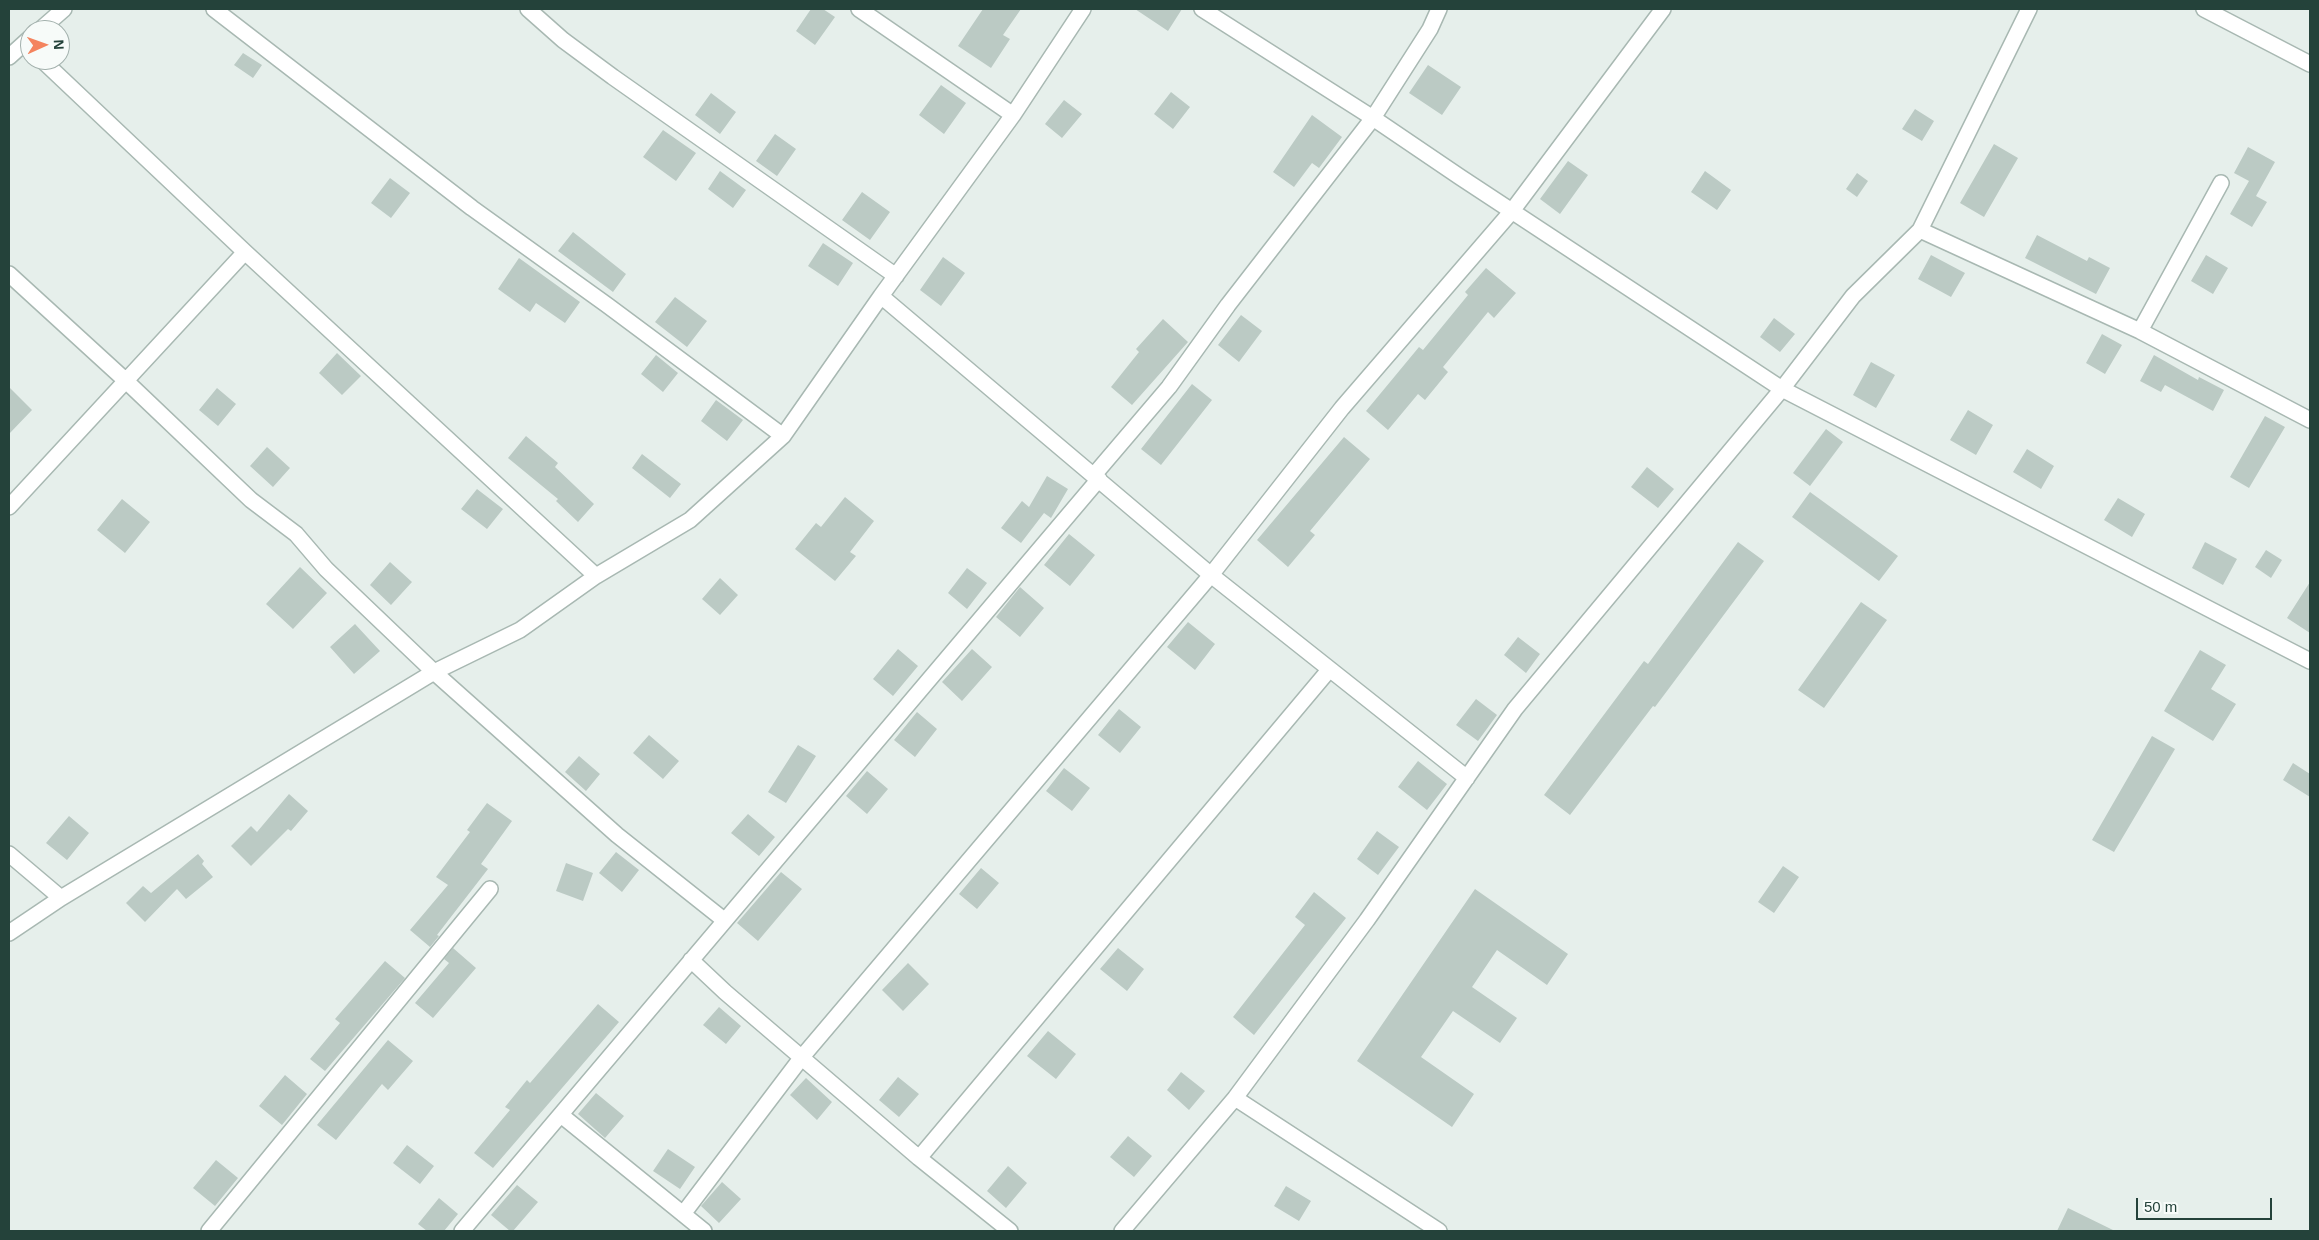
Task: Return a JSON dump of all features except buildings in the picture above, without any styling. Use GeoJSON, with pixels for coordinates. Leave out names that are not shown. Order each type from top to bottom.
{"type":"FeatureCollection","features":[{"type":"Feature","properties":{"kind":"street"},"geometry":{"type":"LineString","coordinates":[[51,20],[64,9]]}},
{"type":"Feature","properties":{"kind":"street"},"geometry":{"type":"LineString","coordinates":[[214,9],[472,208],[615,311],[782,436]]}},
{"type":"Feature","properties":{"kind":"street"},"geometry":{"type":"LineString","coordinates":[[528,9],[563,40],[613,77],[896,276]]}},
{"type":"Feature","properties":{"kind":"street"},"geometry":{"type":"LineString","coordinates":[[858,9],[1013,115]]}},
{"type":"Feature","properties":{"kind":"street"},"geometry":{"type":"LineString","coordinates":[[9,933],[60,898],[434,672],[520,630],[596,576],[690,520],[782,436],[1013,115],[1083,9]]}},
{"type":"Feature","properties":{"kind":"street"},"geometry":{"type":"LineString","coordinates":[[1202,9],[1373,118],[1782,389],[2310,661]]}},
{"type":"Feature","properties":{"kind":"street"},"geometry":{"type":"LineString","coordinates":[[462,1231],[724,920],[783,854],[1169,387],[1228,305],[1373,118],[1430,29],[1439,9]]}},
{"type":"Feature","properties":{"kind":"street"},"geometry":{"type":"LineString","coordinates":[[683,1214],[802,1057],[1211,575],[1342,408],[1512,211],[1663,9]]}},
{"type":"Feature","properties":{"kind":"street"},"geometry":{"type":"LineString","coordinates":[[1122,1231],[1235,1098],[1367,920],[1515,709],[1782,389],[1853,296],[1920,230],[2029,9]]}},
{"type":"Feature","properties":{"kind":"street"},"geometry":{"type":"LineString","coordinates":[[2204,9],[2310,64]]}},
{"type":"Feature","properties":{"kind":"street"},"geometry":{"type":"LineString","coordinates":[[9,56],[20,48]]}},
{"type":"Feature","properties":{"kind":"street"},"geometry":{"type":"LineString","coordinates":[[53,70],[245,252],[596,576]]}},
{"type":"Feature","properties":{"kind":"street"},"geometry":{"type":"LineString","coordinates":[[2140,331],[2222,183]]}},
{"type":"Feature","properties":{"kind":"street"},"geometry":{"type":"LineString","coordinates":[[1920,230],[2140,331],[2310,420]]}},
{"type":"Feature","properties":{"kind":"street"},"geometry":{"type":"LineString","coordinates":[[9,506],[245,252]]}},
{"type":"Feature","properties":{"kind":"street"},"geometry":{"type":"LineString","coordinates":[[9,274],[125,380],[251,500],[296,534],[326,569],[434,672],[617,835],[724,920]]}},
{"type":"Feature","properties":{"kind":"street"},"geometry":{"type":"LineString","coordinates":[[881,296],[1211,575],[1466,778]]}},
{"type":"Feature","properties":{"kind":"street"},"geometry":{"type":"LineString","coordinates":[[919,1158],[1329,670]]}},
{"type":"Feature","properties":{"kind":"street"},"geometry":{"type":"LineString","coordinates":[[9,854],[60,898]]}},
{"type":"Feature","properties":{"kind":"street"},"geometry":{"type":"LineString","coordinates":[[209,1231],[490,889]]}},
{"type":"Feature","properties":{"kind":"street"},"geometry":{"type":"LineString","coordinates":[[691,960],[725,992],[919,1158],[1010,1231]]}},
{"type":"Feature","properties":{"kind":"street"},"geometry":{"type":"LineString","coordinates":[[1235,1098],[1439,1231]]}},
{"type":"Feature","properties":{"kind":"street"},"geometry":{"type":"LineString","coordinates":[[561,1114],[704,1231]]}}]}
